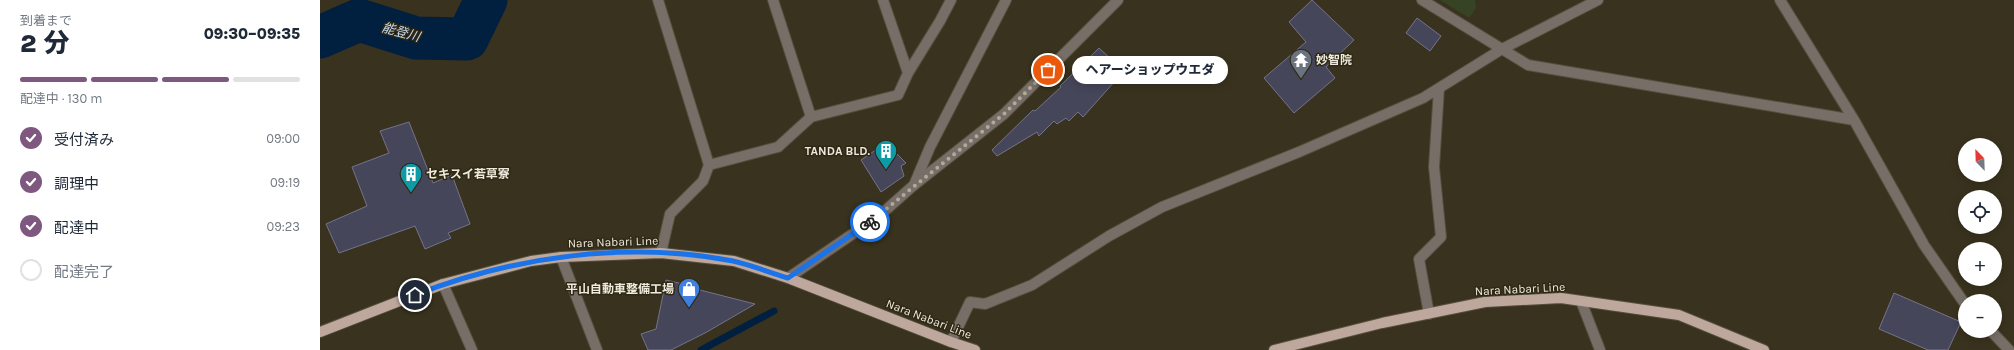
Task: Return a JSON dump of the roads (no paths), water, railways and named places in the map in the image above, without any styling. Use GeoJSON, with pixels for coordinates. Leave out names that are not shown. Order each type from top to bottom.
{"type":"FeatureCollection","features":[{"type":"Feature","properties":{"kind":"main road","name":"Nara Nabari Line"},"geometry":{"type":"LineString","coordinates":[[320,332],[443,284],[532,261],[561,257],[660,253],[734,261],[788,278],[975,350]]}},
{"type":"Feature","properties":{"kind":"main road","name":"Nara Nabari Line"},"geometry":{"type":"LineString","coordinates":[[1274,350],[1485,302],[1561,298],[1679,314],[1764,350]]}},
{"type":"Feature","properties":{"kind":"street"},"geometry":{"type":"LineString","coordinates":[[658,0],[709,165],[703,181],[670,214],[660,253]]}},
{"type":"Feature","properties":{"kind":"street"},"geometry":{"type":"LineString","coordinates":[[773,0],[811,117]]}},
{"type":"Feature","properties":{"kind":"street"},"geometry":{"type":"LineString","coordinates":[[883,0],[908,73]]}},
{"type":"Feature","properties":{"kind":"street"},"geometry":{"type":"LineString","coordinates":[[709,165],[778,147],[811,117],[898,95],[908,73],[951,0]]}},
{"type":"Feature","properties":{"kind":"street"},"geometry":{"type":"LineString","coordinates":[[914,185],[930,147],[1006,0]]}},
{"type":"Feature","properties":{"kind":"street"},"geometry":{"type":"LineString","coordinates":[[788,278],[879,216],[914,185],[1004,114],[1118,0]]}},
{"type":"Feature","properties":{"kind":"street"},"geometry":{"type":"LineString","coordinates":[[1422,0],[1528,64],[1854,120]]}},
{"type":"Feature","properties":{"kind":"street"},"geometry":{"type":"LineString","coordinates":[[951,342],[970,302],[985,304],[1032,285],[1109,236],[1162,206],[1299,152],[1423,98],[1502,49],[1598,0]]}},
{"type":"Feature","properties":{"kind":"street"},"geometry":{"type":"LineString","coordinates":[[1780,0],[1854,120],[1924,245],[1958,294]]}},
{"type":"Feature","properties":{"kind":"street"},"geometry":{"type":"LineString","coordinates":[[1429,314],[1419,259],[1441,237],[1434,167],[1439,88]]}},
{"type":"Feature","properties":{"kind":"street"},"geometry":{"type":"LineString","coordinates":[[561,257],[597,350]]}},
{"type":"Feature","properties":{"kind":"street"},"geometry":{"type":"LineString","coordinates":[[443,284],[472,350]]}},
{"type":"Feature","properties":{"kind":"street"},"geometry":{"type":"LineString","coordinates":[[1581,301],[1600,350]]}},
{"type":"Feature","properties":{"kind":"street"},"geometry":{"type":"LineString","coordinates":[[1998,338],[2009,350]]}},
{"type":"Feature","properties":{"kind":"waterway","name":"能登川"},"geometry":{"type":"LineString","coordinates":[[320,37],[359,20],[416,38],[467,39],[486,0]]}},
{"type":"Feature","properties":{"kind":"waterway"},"geometry":{"type":"LineString","coordinates":[[701,350],[774,311]]}},
{"type":"Feature","properties":{"kind":"place","name":"ヘアーショップウエダ"},"geometry":{"type":"Point","coordinates":[1048,70]}},
{"type":"Feature","properties":{"kind":"place","name":"妙智院"},"geometry":{"type":"Point","coordinates":[1301,80]}},
{"type":"Feature","properties":{"kind":"place","name":"TANDA BLD."},"geometry":{"type":"Point","coordinates":[886,170]}},
{"type":"Feature","properties":{"kind":"place","name":"セキスイ若草寮"},"geometry":{"type":"Point","coordinates":[411,194]}},
{"type":"Feature","properties":{"kind":"place","name":"平山自動車整備工場"},"geometry":{"type":"Point","coordinates":[689,308]}}]}
